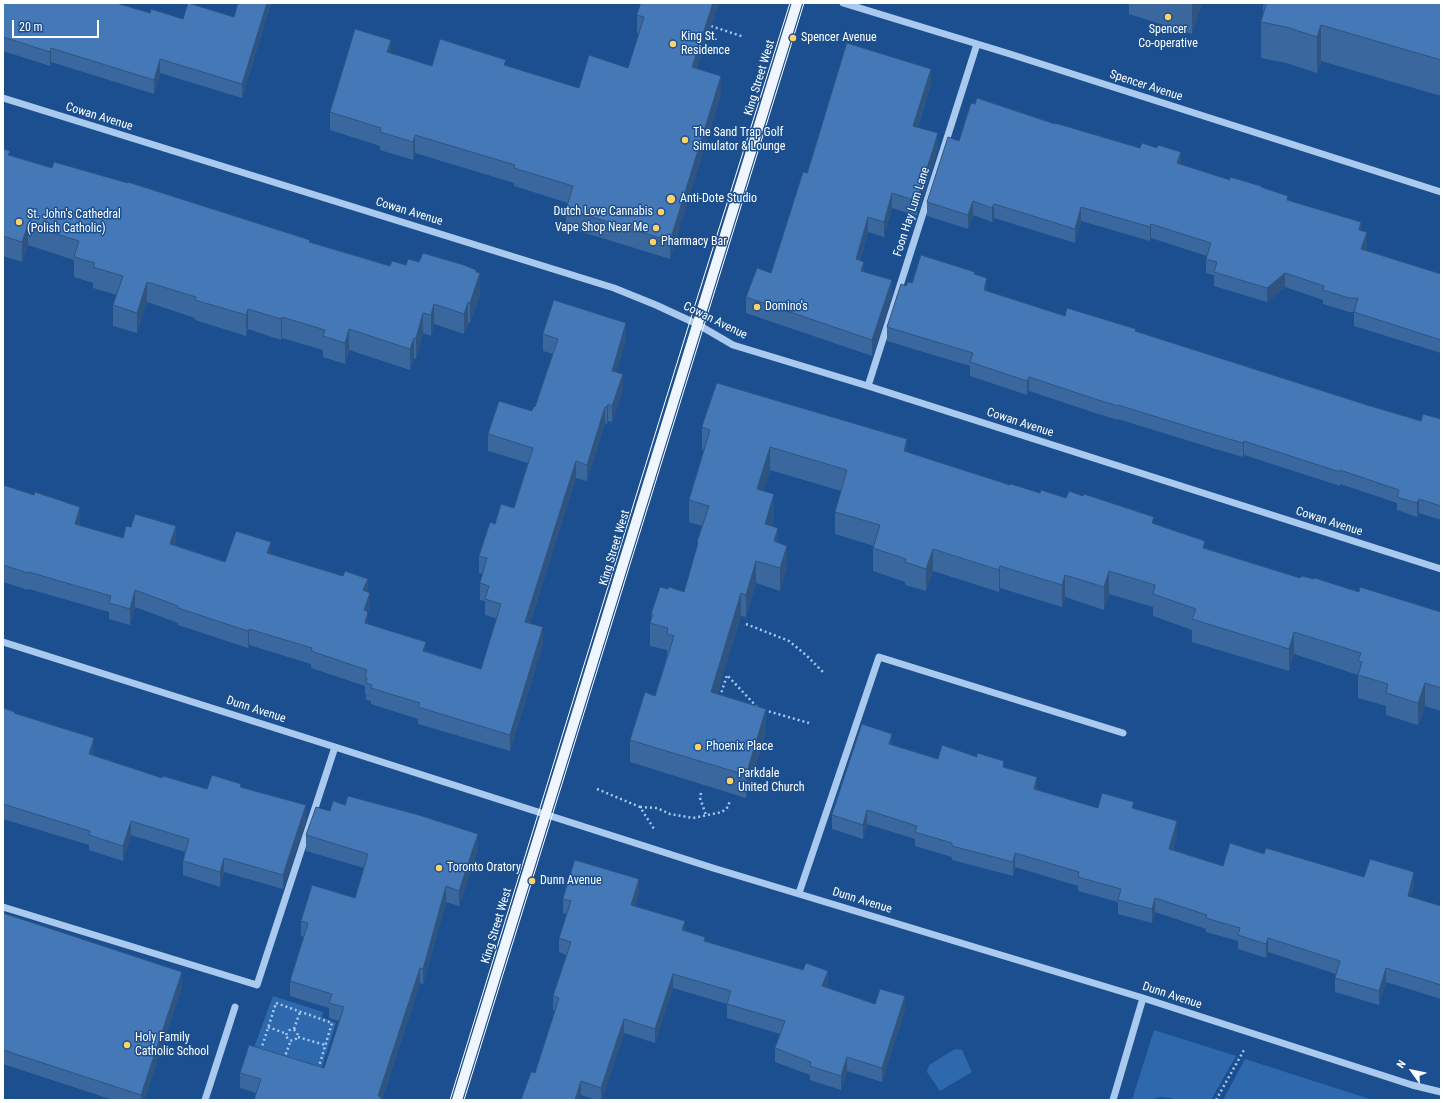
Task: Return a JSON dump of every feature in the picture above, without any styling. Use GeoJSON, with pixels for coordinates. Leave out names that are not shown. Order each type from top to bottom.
{"type":"FeatureCollection","features":[{"type":"Feature","properties":{"kind":"main road","name":"King Street West"},"geometry":{"type":"LineString","coordinates":[[457,1100],[796,3]]}},
{"type":"Feature","properties":{"kind":"street","name":"Spencer Avenue"},"geometry":{"type":"LineString","coordinates":[[843,3],[977,44],[1441,192]]}},
{"type":"Feature","properties":{"kind":"street","name":"Foon Hay Lum Lane"},"geometry":{"type":"LineString","coordinates":[[868,386],[977,44]]}},
{"type":"Feature","properties":{"kind":"street","name":"Cowan Avenue"},"geometry":{"type":"LineString","coordinates":[[3,98],[614,288],[697,324],[733,345],[868,386],[1441,570]]}},
{"type":"Feature","properties":{"kind":"street","name":"Dunn Avenue"},"geometry":{"type":"LineString","coordinates":[[3,642],[335,746],[713,868],[1143,998],[1412,1085],[1441,1092]]}},
{"type":"Feature","properties":{"kind":"street"},"geometry":{"type":"LineString","coordinates":[[799,893],[879,657],[1123,733]]}},
{"type":"Feature","properties":{"kind":"street"},"geometry":{"type":"LineString","coordinates":[[3,907],[257,985],[335,746]]}},
{"type":"Feature","properties":{"kind":"street"},"geometry":{"type":"LineString","coordinates":[[1113,1100],[1143,998]]}},
{"type":"Feature","properties":{"kind":"street"},"geometry":{"type":"LineString","coordinates":[[205,1100],[235,1007]]}},
{"type":"Feature","properties":{"kind":"path"},"geometry":{"type":"LineString","coordinates":[[711,26],[744,37]]}},
{"type":"Feature","properties":{"kind":"path"},"geometry":{"type":"LineString","coordinates":[[746,624],[789,641],[824,673]]}},
{"type":"Feature","properties":{"kind":"path"},"geometry":{"type":"LineString","coordinates":[[720,699],[727,675],[758,708],[809,723]]}},
{"type":"Feature","properties":{"kind":"path"},"geometry":{"type":"LineString","coordinates":[[597,789],[640,807],[657,808],[670,814],[693,818],[722,812],[728,807],[730,800]]}},
{"type":"Feature","properties":{"kind":"path"},"geometry":{"type":"LineString","coordinates":[[701,793],[700,798],[706,815]]}},
{"type":"Feature","properties":{"kind":"path"},"geometry":{"type":"LineString","coordinates":[[640,807],[656,833]]}},
{"type":"Feature","properties":{"kind":"path"},"geometry":{"type":"LineString","coordinates":[[276,1003],[332,1023],[317,1073],[260,1053],[268,1027],[276,1003]]}},
{"type":"Feature","properties":{"kind":"path"},"geometry":{"type":"LineString","coordinates":[[287,1034],[290,1030],[294,1029],[300,1012]]}},
{"type":"Feature","properties":{"kind":"path"},"geometry":{"type":"LineString","coordinates":[[268,1027],[287,1034],[287,1037],[291,1040]]}},
{"type":"Feature","properties":{"kind":"path"},"geometry":{"type":"LineString","coordinates":[[294,1029],[297,1032],[298,1037]]}},
{"type":"Feature","properties":{"kind":"path"},"geometry":{"type":"LineString","coordinates":[[1216,1100],[1244,1052],[1246,1032]]}},
{"type":"Feature","properties":{"kind":"path"},"geometry":{"type":"LineString","coordinates":[[291,1040],[295,1040],[298,1037],[325,1045]]}},
{"type":"Feature","properties":{"kind":"path"},"geometry":{"type":"LineString","coordinates":[[284,1061],[291,1040]]}},
{"type":"Feature","properties":{"kind":"shaded area"},"geometry":{"type":"Polygon","coordinates":[[[273,996],[323,1012],[322,1017],[336,1023],[318,1079],[250,1058],[273,996]]]}},
{"type":"Feature","properties":{"kind":"shaded area"},"geometry":{"type":"Polygon","coordinates":[[[1154,1030],[1236,1056],[1211,1100],[1175,1100],[1171,1098],[1159,1097],[1151,1100],[1132,1100],[1154,1030]]]}},
{"type":"Feature","properties":{"kind":"shaded area"},"geometry":{"type":"Polygon","coordinates":[[[955,1049],[962,1050],[972,1072],[940,1091],[927,1072],[929,1065],[955,1049]]]}},
{"type":"Feature","properties":{"kind":"shaded area"},"geometry":{"type":"Polygon","coordinates":[[[1245,1059],[1373,1100],[1223,1100],[1245,1059]]]}},
{"type":"Feature","properties":{"kind":"building"},"geometry":{"type":"Polygon","coordinates":[[[3,3],[116,3],[150,13],[151,9],[183,19],[188,3],[234,17],[238,3],[267,3],[242,84],[160,59],[154,80],[51,48],[50,52],[3,37],[3,3]]]}},
{"type":"Feature","properties":{"kind":"building"},"geometry":{"type":"Polygon","coordinates":[[[641,3],[713,3],[692,67],[721,76],[670,241],[566,209],[573,186],[514,168],[515,165],[415,135],[413,142],[380,132],[381,128],[330,112],[355,29],[391,40],[387,52],[432,66],[440,39],[506,60],[504,65],[579,88],[589,55],[628,68],[644,17],[637,15],[641,3]]]}},
{"type":"Feature","properties":{"kind":"building"},"geometry":{"type":"Polygon","coordinates":[[[1267,3],[1441,3],[1441,60],[1321,25],[1317,37],[1286,27],[1261,22],[1267,3]]]}},
{"type":"Feature","properties":{"kind":"building"},"geometry":{"type":"Polygon","coordinates":[[[847,43],[931,69],[913,126],[938,133],[917,201],[892,193],[884,222],[868,217],[856,259],[864,262],[861,271],[892,280],[872,340],[746,297],[757,268],[771,273],[803,172],[807,173],[847,43]]]}},
{"type":"Feature","properties":{"kind":"building"},"geometry":{"type":"Polygon","coordinates":[[[977,98],[1055,124],[1140,148],[1142,143],[1157,148],[1158,145],[1181,152],[1177,163],[1230,180],[1230,177],[1261,186],[1288,196],[1287,200],[1361,222],[1359,230],[1367,232],[1361,249],[1441,274],[1441,340],[1354,312],[1358,298],[1349,298],[1323,290],[1324,286],[1285,273],[1267,288],[1214,272],[1217,262],[1206,259],[1211,243],[1151,224],[1150,227],[1081,207],[1075,229],[994,204],[992,208],[973,201],[968,215],[927,202],[948,137],[959,141],[971,103],[975,104],[977,98]]]}},
{"type":"Feature","properties":{"kind":"building"},"geometry":{"type":"Polygon","coordinates":[[[3,149],[10,151],[8,155],[52,168],[54,162],[128,182],[310,240],[309,242],[390,266],[392,261],[406,265],[408,259],[419,262],[423,253],[464,265],[480,273],[470,303],[468,302],[464,314],[434,304],[431,315],[423,313],[416,338],[414,338],[410,349],[349,329],[345,343],[323,336],[325,330],[282,317],[281,319],[248,309],[246,315],[195,300],[196,297],[147,282],[137,313],[113,305],[123,276],[93,267],[95,263],[74,257],[79,241],[28,225],[22,242],[3,236],[3,149]]]}},
{"type":"Feature","properties":{"kind":"building"},"geometry":{"type":"Polygon","coordinates":[[[921,255],[975,272],[974,274],[987,278],[984,290],[1065,316],[1067,308],[1136,329],[1135,331],[1367,405],[1421,421],[1423,414],[1441,419],[1441,506],[1419,499],[1417,503],[1397,497],[1399,490],[1340,470],[1340,472],[1244,441],[1243,443],[1212,434],[1095,399],[1029,377],[1027,381],[970,362],[973,353],[887,327],[901,284],[906,286],[908,282],[912,283],[921,255]]]}},
{"type":"Feature","properties":{"kind":"building"},"geometry":{"type":"Polygon","coordinates":[[[554,300],[626,323],[612,371],[623,374],[612,406],[608,404],[607,407],[605,407],[587,465],[576,461],[525,622],[543,627],[510,735],[418,707],[420,703],[371,688],[372,685],[366,683],[367,678],[365,677],[367,670],[311,651],[312,648],[249,629],[248,631],[178,608],[178,606],[135,590],[130,609],[109,603],[111,596],[3,565],[3,485],[34,495],[35,492],[80,507],[75,524],[123,538],[126,526],[131,527],[135,514],[176,526],[170,544],[225,562],[236,531],[271,542],[267,553],[343,576],[345,571],[368,579],[363,590],[370,593],[364,610],[368,612],[365,623],[426,642],[423,651],[481,669],[501,604],[485,599],[489,586],[480,583],[487,558],[479,556],[490,522],[495,524],[501,504],[514,508],[533,448],[488,434],[499,401],[532,411],[534,406],[535,407],[558,339],[543,334],[554,300]]]}},
{"type":"Feature","properties":{"kind":"building"},"geometry":{"type":"Polygon","coordinates":[[[717,383],[907,439],[904,451],[1010,485],[1011,484],[1040,493],[1041,490],[1066,498],[1069,491],[1083,496],[1084,494],[1154,517],[1152,523],[1205,541],[1203,548],[1300,578],[1302,576],[1315,578],[1359,592],[1360,587],[1441,612],[1441,688],[1425,683],[1418,703],[1386,693],[1388,684],[1358,675],[1362,662],[1358,661],[1361,653],[1294,632],[1289,649],[1192,619],[1196,609],[1153,594],[1155,585],[1109,571],[1104,587],[1065,575],[1062,585],[1000,566],[999,570],[933,549],[926,569],[905,562],[906,559],[873,548],[880,525],[835,512],[847,470],[770,447],[757,489],[774,494],[765,524],[778,528],[774,541],[787,546],[780,568],[756,561],[746,595],[741,593],[711,692],[766,709],[746,775],[630,740],[645,692],[655,696],[674,636],[667,634],[668,628],[650,623],[653,614],[651,614],[660,587],[668,589],[669,587],[684,592],[698,543],[697,542],[709,506],[689,500],[710,430],[702,427],[717,383]]]}},
{"type":"Feature","properties":{"kind":"building"},"geometry":{"type":"Polygon","coordinates":[[[3,708],[15,712],[14,713],[94,738],[89,754],[162,778],[163,776],[207,789],[212,775],[241,784],[240,787],[306,805],[283,875],[224,858],[220,872],[183,861],[189,839],[131,821],[123,846],[89,835],[90,831],[3,804],[3,708]]]}},
{"type":"Feature","properties":{"kind":"building"},"geometry":{"type":"Polygon","coordinates":[[[862,724],[892,734],[889,744],[938,759],[942,745],[977,757],[977,753],[1004,761],[1003,767],[1037,777],[1034,789],[1098,808],[1102,793],[1134,802],[1132,808],[1177,821],[1169,849],[1223,866],[1230,843],[1264,854],[1266,848],[1364,877],[1370,859],[1414,872],[1408,896],[1441,906],[1441,985],[1386,968],[1379,991],[1335,978],[1340,961],[1268,938],[1266,944],[1238,935],[1240,928],[1206,918],[1207,915],[1155,898],[1152,909],[1118,900],[1121,889],[1078,877],[1079,872],[1015,853],[1013,862],[952,846],[952,843],[915,832],[917,826],[867,810],[863,825],[832,815],[862,724]]]}},
{"type":"Feature","properties":{"kind":"building"},"geometry":{"type":"Polygon","coordinates":[[[348,796],[419,815],[478,834],[459,891],[446,886],[423,969],[420,968],[378,1096],[381,1097],[380,1100],[254,1100],[261,1079],[240,1073],[249,1045],[324,1068],[344,1007],[329,1003],[332,994],[290,981],[308,923],[301,921],[312,885],[355,898],[368,854],[306,835],[316,807],[330,811],[333,801],[345,805],[348,796]]]}},
{"type":"Feature","properties":{"kind":"building"},"geometry":{"type":"Polygon","coordinates":[[[575,860],[639,879],[631,905],[685,921],[682,930],[705,937],[704,941],[803,970],[806,963],[828,971],[822,986],[875,1004],[880,989],[905,996],[882,1068],[847,1057],[841,1076],[810,1066],[811,1062],[775,1048],[785,1021],[727,1004],[731,991],[673,974],[655,1029],[624,1019],[601,1088],[581,1081],[575,1100],[521,1100],[531,1072],[535,1073],[559,998],[553,996],[571,942],[559,938],[571,901],[563,899],[575,860]]]}},
{"type":"Feature","properties":{"kind":"building"},"geometry":{"type":"Polygon","coordinates":[[[3,913],[182,972],[141,1095],[3,1050],[3,913]]]}},
{"type":"Feature","properties":{"kind":"tram line"},"geometry":{"type":"LineString","coordinates":[[450,1100],[690,321],[790,3]]}},
{"type":"Feature","properties":{"kind":"tram line"},"geometry":{"type":"LineString","coordinates":[[464,1100],[804,3]]}},
{"type":"Feature","properties":{"kind":"place","name":"Spencer Co-operative"},"geometry":{"type":"Point","coordinates":[1168,17]}},
{"type":"Feature","properties":{"kind":"place","name":"Spencer Avenue"},"geometry":{"type":"Point","coordinates":[793,38]}},
{"type":"Feature","properties":{"kind":"place","name":"King St. Residence"},"geometry":{"type":"Point","coordinates":[673,44]}},
{"type":"Feature","properties":{"kind":"place","name":"The Sand Trap Golf Simulator & Lounge"},"geometry":{"type":"Point","coordinates":[685,140]}},
{"type":"Feature","properties":{"kind":"place","name":"Anti-Dote Studio"},"geometry":{"type":"Point","coordinates":[671,199]}},
{"type":"Feature","properties":{"kind":"place","name":"Dutch Love Cannabis"},"geometry":{"type":"Point","coordinates":[661,212]}},
{"type":"Feature","properties":{"kind":"place","name":"St. John's Cathedral (Polish Catholic)"},"geometry":{"type":"Point","coordinates":[19,222]}},
{"type":"Feature","properties":{"kind":"place","name":"Vape Shop Near Me"},"geometry":{"type":"Point","coordinates":[656,228]}},
{"type":"Feature","properties":{"kind":"place","name":"Pharmacy Bar"},"geometry":{"type":"Point","coordinates":[653,242]}},
{"type":"Feature","properties":{"kind":"place","name":"Domino's"},"geometry":{"type":"Point","coordinates":[757,307]}},
{"type":"Feature","properties":{"kind":"place","name":"Phoenix Place"},"geometry":{"type":"Point","coordinates":[698,747]}},
{"type":"Feature","properties":{"kind":"place","name":"Parkdale United Church"},"geometry":{"type":"Point","coordinates":[730,781]}},
{"type":"Feature","properties":{"kind":"place","name":"Toronto Oratory"},"geometry":{"type":"Point","coordinates":[439,868]}},
{"type":"Feature","properties":{"kind":"place","name":"Dunn Avenue"},"geometry":{"type":"Point","coordinates":[532,881]}},
{"type":"Feature","properties":{"kind":"place","name":"Holy Family Catholic School"},"geometry":{"type":"Point","coordinates":[127,1045]}}]}
